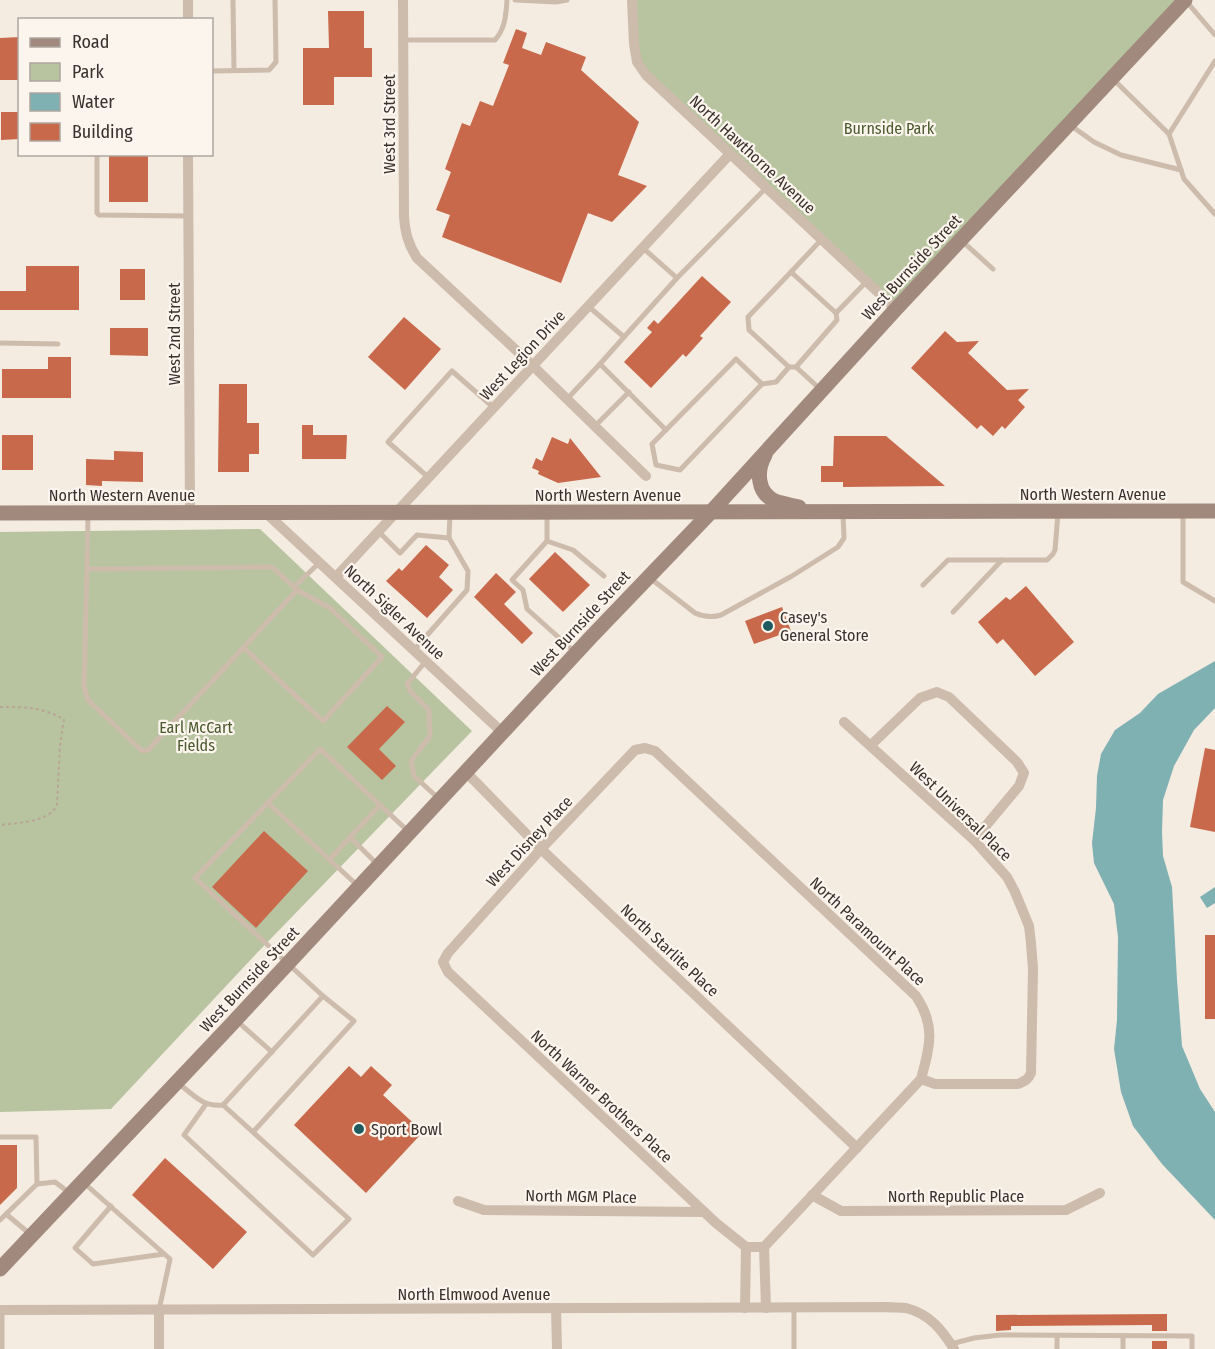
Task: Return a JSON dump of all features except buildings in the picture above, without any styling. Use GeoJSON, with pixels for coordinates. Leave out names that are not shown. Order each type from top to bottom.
{"type":"FeatureCollection","features":[{"type":"Feature","properties":{"kind":"main road","name":"West Burnside Street"},"geometry":{"type":"LineString","coordinates":[[0,1269],[236,1020],[576,653],[710,513],[896,309],[1185,0]]}},
{"type":"Feature","properties":{"kind":"main road"},"geometry":{"type":"LineString","coordinates":[[771,445],[759,471],[763,491],[774,501],[825,512]]}},
{"type":"Feature","properties":{"kind":"main road","name":"North Western Avenue"},"geometry":{"type":"LineString","coordinates":[[0,513],[1215,511]]}},
{"type":"Feature","properties":{"kind":"street"},"geometry":{"type":"LineString","coordinates":[[188,0],[188,18]]}},
{"type":"Feature","properties":{"kind":"street","name":"West 3rd Street"},"geometry":{"type":"LineString","coordinates":[[403,0],[404,216],[405,231],[410,247],[417,258],[532,365]]}},
{"type":"Feature","properties":{"kind":"street","name":"North Hawthorne Avenue"},"geometry":{"type":"LineString","coordinates":[[632,0],[637,62],[646,75],[896,309]]}},
{"type":"Feature","properties":{"kind":"street","name":"West Legion Drive"},"geometry":{"type":"LineString","coordinates":[[336,577],[730,154]]}},
{"type":"Feature","properties":{"kind":"street","name":"West 2nd Street"},"geometry":{"type":"LineString","coordinates":[[188,156],[190,513]]}},
{"type":"Feature","properties":{"kind":"street"},"geometry":{"type":"LineString","coordinates":[[532,365],[646,476]]}},
{"type":"Feature","properties":{"kind":"street","name":"North Sigler Avenue"},"geometry":{"type":"LineString","coordinates":[[266,513],[503,733]]}},
{"type":"Feature","properties":{"kind":"street"},"geometry":{"type":"LineString","coordinates":[[871,745],[920,698],[937,692],[949,697],[1017,762],[1024,773],[1019,786],[974,840]]}},
{"type":"Feature","properties":{"kind":"street","name":"West Universal Place"},"geometry":{"type":"LineString","coordinates":[[844,722],[974,840],[1007,877],[1029,926],[1033,969],[1032,1073],[1026,1081],[1018,1084],[935,1084],[921,1079]]}},
{"type":"Feature","properties":{"kind":"street","name":"West Disney Place"},"geometry":{"type":"LineString","coordinates":[[442,962],[541,849],[635,750],[645,748]]}},
{"type":"Feature","properties":{"kind":"street","name":"North Paramount Place"},"geometry":{"type":"LineString","coordinates":[[645,748],[655,751],[916,996],[928,1021],[930,1035],[921,1079],[764,1247]]}},
{"type":"Feature","properties":{"kind":"street","name":"North Starlite Place"},"geometry":{"type":"LineString","coordinates":[[466,772],[541,849],[857,1148]]}},
{"type":"Feature","properties":{"kind":"street","name":"North Warner Brothers Place"},"geometry":{"type":"LineString","coordinates":[[442,962],[448,972],[704,1212],[746,1247]]}},
{"type":"Feature","properties":{"kind":"street","name":"North Republic Place"},"geometry":{"type":"LineString","coordinates":[[812,1195],[840,1211],[1066,1210],[1100,1192]]}},
{"type":"Feature","properties":{"kind":"street","name":"North MGM Place"},"geometry":{"type":"LineString","coordinates":[[458,1201],[484,1210],[704,1212]]}},
{"type":"Feature","properties":{"kind":"street"},"geometry":{"type":"LineString","coordinates":[[745,1308],[746,1247],[764,1247],[766,1308]]}},
{"type":"Feature","properties":{"kind":"street"},"geometry":{"type":"LineString","coordinates":[[556,1308],[557,1349]]}},
{"type":"Feature","properties":{"kind":"street","name":"North Elmwood Avenue"},"geometry":{"type":"LineString","coordinates":[[1,1310],[906,1308],[926,1317],[942,1329],[952,1347]]}},
{"type":"Feature","properties":{"kind":"street"},"geometry":{"type":"LineString","coordinates":[[159,1310],[159,1349]]}},
{"type":"Feature","properties":{"kind":"lane"},"geometry":{"type":"LineString","coordinates":[[233,0],[234,70]]}},
{"type":"Feature","properties":{"kind":"lane"},"geometry":{"type":"LineString","coordinates":[[213,70],[269,70],[276,62],[275,0]]}},
{"type":"Feature","properties":{"kind":"lane"},"geometry":{"type":"LineString","coordinates":[[403,40],[495,40],[500,35],[506,19],[507,0]]}},
{"type":"Feature","properties":{"kind":"lane"},"geometry":{"type":"LineString","coordinates":[[514,0],[561,2],[567,0]]}},
{"type":"Feature","properties":{"kind":"lane"},"geometry":{"type":"LineString","coordinates":[[1185,0],[1215,34]]}},
{"type":"Feature","properties":{"kind":"lane"},"geometry":{"type":"LineString","coordinates":[[1169,134],[1215,61]]}},
{"type":"Feature","properties":{"kind":"lane"},"geometry":{"type":"LineString","coordinates":[[1112,77],[1169,134],[1184,179],[1215,214]]}},
{"type":"Feature","properties":{"kind":"lane"},"geometry":{"type":"LineString","coordinates":[[1068,124],[1094,142],[1121,155],[1181,170]]}},
{"type":"Feature","properties":{"kind":"lane"},"geometry":{"type":"LineString","coordinates":[[97,156],[97,213],[99,215],[188,216]]}},
{"type":"Feature","properties":{"kind":"lane"},"geometry":{"type":"LineString","coordinates":[[567,399],[677,278],[766,188]]}},
{"type":"Feature","properties":{"kind":"lane"},"geometry":{"type":"LineString","coordinates":[[822,239],[748,317],[748,330],[822,390]]}},
{"type":"Feature","properties":{"kind":"lane"},"geometry":{"type":"LineString","coordinates":[[961,239],[993,269]]}},
{"type":"Feature","properties":{"kind":"lane"},"geometry":{"type":"LineString","coordinates":[[642,248],[677,278]]}},
{"type":"Feature","properties":{"kind":"lane"},"geometry":{"type":"LineString","coordinates":[[656,465],[680,470],[762,384],[776,382],[837,320],[836,313],[791,272]]}},
{"type":"Feature","properties":{"kind":"lane"},"geometry":{"type":"LineString","coordinates":[[836,313],[867,281]]}},
{"type":"Feature","properties":{"kind":"lane"},"geometry":{"type":"LineString","coordinates":[[588,306],[624,337]]}},
{"type":"Feature","properties":{"kind":"lane"},"geometry":{"type":"LineString","coordinates":[[0,343],[58,344]]}},
{"type":"Feature","properties":{"kind":"lane"},"geometry":{"type":"LineString","coordinates":[[656,465],[652,444],[736,359],[762,384]]}},
{"type":"Feature","properties":{"kind":"lane"},"geometry":{"type":"LineString","coordinates":[[600,364],[666,430]]}},
{"type":"Feature","properties":{"kind":"lane"},"geometry":{"type":"LineString","coordinates":[[428,477],[388,442],[452,371],[493,407]]}},
{"type":"Feature","properties":{"kind":"lane"},"geometry":{"type":"LineString","coordinates":[[596,426],[629,392]]}},
{"type":"Feature","properties":{"kind":"lane"},"geometry":{"type":"LineString","coordinates":[[646,476],[656,465]]}},
{"type":"Feature","properties":{"kind":"lane"},"geometry":{"type":"LineString","coordinates":[[1183,511],[1183,582],[1215,601]]}},
{"type":"Feature","properties":{"kind":"lane"},"geometry":{"type":"LineString","coordinates":[[649,577],[695,613],[709,617],[721,615],[792,576],[838,547],[844,538],[843,512]]}},
{"type":"Feature","properties":{"kind":"lane"},"geometry":{"type":"LineString","coordinates":[[923,585],[948,560],[1040,560],[1050,558],[1055,550],[1058,512]]}},
{"type":"Feature","properties":{"kind":"lane"},"geometry":{"type":"LineString","coordinates":[[88,513],[84,687],[88,700],[142,751],[148,750],[244,648],[319,562]]}},
{"type":"Feature","properties":{"kind":"lane"},"geometry":{"type":"LineString","coordinates":[[414,650],[467,590],[468,571],[449,538],[450,513]]}},
{"type":"Feature","properties":{"kind":"lane"},"geometry":{"type":"LineString","coordinates":[[548,513],[547,541],[512,580],[523,590],[527,609],[576,653]]}},
{"type":"Feature","properties":{"kind":"lane"},"geometry":{"type":"LineString","coordinates":[[378,531],[400,553],[417,535],[449,538]]}},
{"type":"Feature","properties":{"kind":"lane"},"geometry":{"type":"LineString","coordinates":[[547,541],[573,550],[604,576]]}},
{"type":"Feature","properties":{"kind":"lane"},"geometry":{"type":"LineString","coordinates":[[953,612],[1002,560]]}},
{"type":"Feature","properties":{"kind":"lane"},"geometry":{"type":"LineString","coordinates":[[87,568],[273,567],[296,588],[330,608],[382,657],[323,721],[244,648]]}},
{"type":"Feature","properties":{"kind":"lane"},"geometry":{"type":"LineString","coordinates":[[426,661],[407,684],[410,691],[429,710],[430,736],[411,761],[414,776],[440,800]]}},
{"type":"Feature","properties":{"kind":"lane"},"geometry":{"type":"LineString","coordinates":[[253,1132],[354,1021],[287,964],[195,878],[320,750],[410,832]]}},
{"type":"Feature","properties":{"kind":"lane"},"geometry":{"type":"LineString","coordinates":[[268,803],[359,887]]}},
{"type":"Feature","properties":{"kind":"lane"},"geometry":{"type":"LineString","coordinates":[[329,860],[380,805]]}},
{"type":"Feature","properties":{"kind":"lane"},"geometry":{"type":"LineString","coordinates":[[350,837],[379,866]]}},
{"type":"Feature","properties":{"kind":"lane"},"geometry":{"type":"LineString","coordinates":[[177,1082],[206,1104],[223,1105],[323,996]]}},
{"type":"Feature","properties":{"kind":"lane"},"geometry":{"type":"LineString","coordinates":[[236,1020],[272,1052]]}},
{"type":"Feature","properties":{"kind":"lane"},"geometry":{"type":"LineString","coordinates":[[206,1104],[184,1135],[313,1255],[350,1219],[223,1105]]}},
{"type":"Feature","properties":{"kind":"lane"},"geometry":{"type":"LineString","coordinates":[[0,1137],[36,1137],[37,1184]]}},
{"type":"Feature","properties":{"kind":"lane"},"geometry":{"type":"LineString","coordinates":[[0,1220],[37,1184],[55,1182],[71,1194]]}},
{"type":"Feature","properties":{"kind":"lane"},"geometry":{"type":"LineString","coordinates":[[83,1182],[170,1259],[159,1310]]}},
{"type":"Feature","properties":{"kind":"lane"},"geometry":{"type":"LineString","coordinates":[[111,1206],[75,1248],[93,1264],[164,1254]]}},
{"type":"Feature","properties":{"kind":"lane"},"geometry":{"type":"LineString","coordinates":[[6,1214],[32,1235]]}},
{"type":"Feature","properties":{"kind":"lane"},"geometry":{"type":"LineString","coordinates":[[794,1308],[795,1349]]}},
{"type":"Feature","properties":{"kind":"lane"},"geometry":{"type":"LineString","coordinates":[[1,1310],[2,1349]]}},
{"type":"Feature","properties":{"kind":"lane"},"geometry":{"type":"LineString","coordinates":[[952,1347],[974,1338],[1000,1335],[1192,1336],[1192,1349]]}},
{"type":"Feature","properties":{"kind":"lane"},"geometry":{"type":"LineString","coordinates":[[1057,1336],[1057,1349]]}},
{"type":"Feature","properties":{"kind":"lane"},"geometry":{"type":"LineString","coordinates":[[1123,1336],[1123,1349]]}},
{"type":"Feature","properties":{"kind":"path"},"geometry":{"type":"LineString","coordinates":[[0,707],[36,708],[64,719],[60,745],[57,805],[54,812],[41,818],[0,825]]}},
{"type":"Feature","properties":{"kind":"green space","name":"Burnside Park"},"geometry":{"type":"Polygon","coordinates":[[[632,0],[1185,0],[896,309],[637,61],[632,0]]]}},
{"type":"Feature","properties":{"kind":"green space","name":"Earl McCart Fields"},"geometry":{"type":"Polygon","coordinates":[[[260,529],[472,731],[256,954],[111,1109],[0,1112],[0,532],[260,529]]]}},
{"type":"Feature","properties":{"kind":"water"},"geometry":{"type":"Polygon","coordinates":[[[1215,661],[1215,708],[1194,730],[1174,766],[1163,800],[1162,832],[1163,856],[1172,887],[1182,1046],[1200,1089],[1215,1112],[1215,1220],[1162,1164],[1133,1126],[1121,1092],[1114,1049],[1117,1020],[1118,937],[1114,904],[1094,863],[1092,843],[1101,754],[1115,730],[1140,713],[1158,694],[1215,661]]]}},
{"type":"Feature","properties":{"kind":"water"},"geometry":{"type":"Polygon","coordinates":[[[1215,887],[1215,903],[1207,908],[1200,897],[1215,887]]]}},
{"type":"Feature","properties":{"kind":"place","name":"Casey's General Store"},"geometry":{"type":"Point","coordinates":[768,626]}},
{"type":"Feature","properties":{"kind":"place","name":"Sport Bowl"},"geometry":{"type":"Point","coordinates":[359,1129]}}]}
